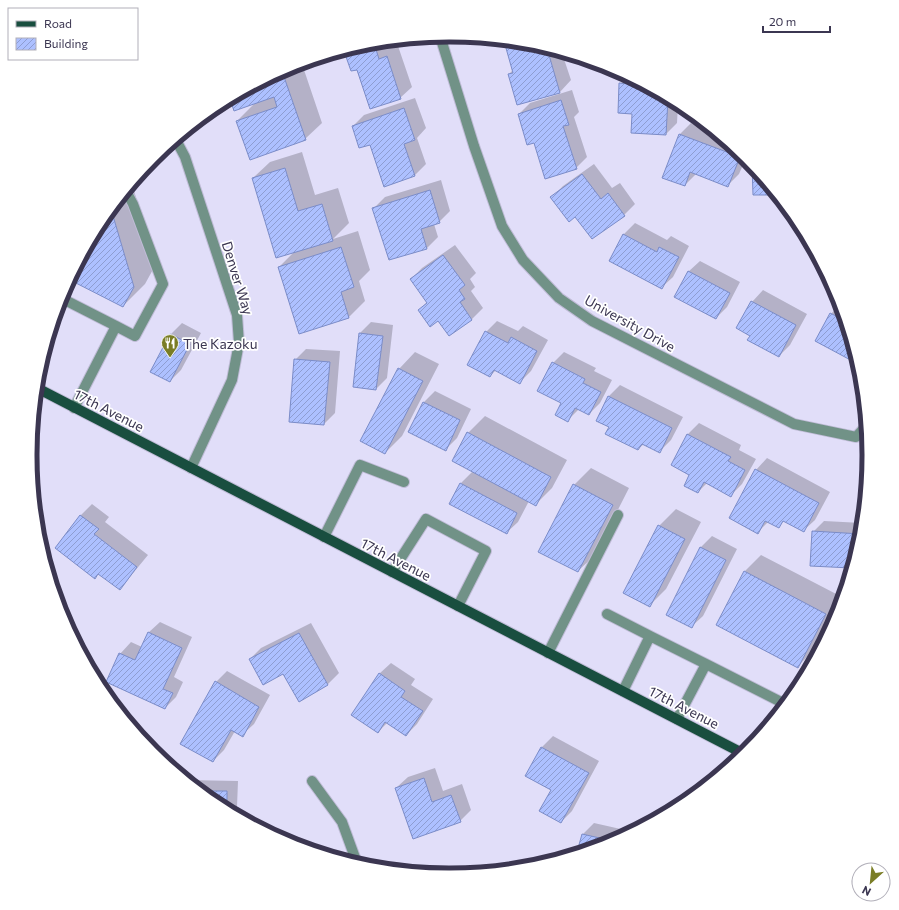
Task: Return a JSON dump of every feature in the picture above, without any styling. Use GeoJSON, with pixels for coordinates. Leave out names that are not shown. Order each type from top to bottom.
{"type":"FeatureCollection","features":[{"type":"Feature","properties":{"kind":"main road","name":"17th Avenue"},"geometry":{"type":"LineString","coordinates":[[43,391],[737,750]]}},
{"type":"Feature","properties":{"kind":"street","name":"University Drive"},"geometry":{"type":"LineString","coordinates":[[443,42],[474,146],[502,226],[523,260],[559,298],[592,321],[794,424],[856,437],[861,431]]}},
{"type":"Feature","properties":{"kind":"street","name":"Denver Way"},"geometry":{"type":"LineString","coordinates":[[178,145],[185,157],[237,315],[239,343],[232,380],[191,468]]}},
{"type":"Feature","properties":{"kind":"street"},"geometry":{"type":"LineString","coordinates":[[67,301],[135,336],[163,284],[129,196]]}},
{"type":"Feature","properties":{"kind":"street"},"geometry":{"type":"LineString","coordinates":[[74,408],[116,326]]}},
{"type":"Feature","properties":{"kind":"street"},"geometry":{"type":"LineString","coordinates":[[324,537],[360,465],[404,482]]}},
{"type":"Feature","properties":{"kind":"street"},"geometry":{"type":"LineString","coordinates":[[548,653],[618,515]]}},
{"type":"Feature","properties":{"kind":"street"},"geometry":{"type":"LineString","coordinates":[[392,572],[426,519],[486,550],[458,606]]}},
{"type":"Feature","properties":{"kind":"street"},"geometry":{"type":"LineString","coordinates":[[607,614],[780,702]]}},
{"type":"Feature","properties":{"kind":"street"},"geometry":{"type":"LineString","coordinates":[[622,691],[650,636]]}},
{"type":"Feature","properties":{"kind":"street"},"geometry":{"type":"LineString","coordinates":[[677,719],[706,664]]}},
{"type":"Feature","properties":{"kind":"street"},"geometry":{"type":"LineString","coordinates":[[312,781],[342,822],[354,856]]}},
{"type":"Feature","properties":{"kind":"building"},"geometry":{"type":"Polygon","coordinates":[[[506,46],[530,50],[549,55],[560,93],[517,105],[508,74],[513,73],[506,46]]]}},
{"type":"Feature","properties":{"kind":"building"},"geometry":{"type":"Polygon","coordinates":[[[376,49],[379,59],[387,56],[401,99],[370,109],[357,70],[351,71],[346,56],[376,49]]]}},
{"type":"Feature","properties":{"kind":"building"},"geometry":{"type":"Polygon","coordinates":[[[284,77],[306,140],[250,160],[236,121],[277,107],[274,97],[234,111],[232,105],[267,85],[284,77]]]}},
{"type":"Feature","properties":{"kind":"building"},"geometry":{"type":"Polygon","coordinates":[[[619,83],[632,85],[668,105],[666,135],[631,133],[632,114],[618,113],[619,83]]]}},
{"type":"Feature","properties":{"kind":"building"},"geometry":{"type":"Polygon","coordinates":[[[561,100],[569,125],[563,126],[577,169],[545,179],[534,143],[527,145],[518,114],[561,100]]]}},
{"type":"Feature","properties":{"kind":"building"},"geometry":{"type":"Polygon","coordinates":[[[404,108],[415,140],[404,144],[415,176],[384,187],[370,145],[359,148],[352,126],[404,108]]]}},
{"type":"Feature","properties":{"kind":"building"},"geometry":{"type":"Polygon","coordinates":[[[679,134],[730,153],[738,161],[728,187],[690,172],[685,186],[662,178],[679,134]]]}},
{"type":"Feature","properties":{"kind":"building"},"geometry":{"type":"Polygon","coordinates":[[[285,168],[298,211],[322,204],[333,241],[276,258],[252,178],[285,168]]]}},
{"type":"Feature","properties":{"kind":"building"},"geometry":{"type":"Polygon","coordinates":[[[582,174],[601,199],[608,193],[625,216],[592,239],[575,217],[569,222],[550,197],[582,174]]]}},
{"type":"Feature","properties":{"kind":"building"},"geometry":{"type":"Polygon","coordinates":[[[752,175],[770,195],[753,195],[752,175]]]}},
{"type":"Feature","properties":{"kind":"building"},"geometry":{"type":"Polygon","coordinates":[[[430,190],[440,223],[421,229],[427,249],[389,260],[372,208],[430,190]]]}},
{"type":"Feature","properties":{"kind":"building"},"geometry":{"type":"Polygon","coordinates":[[[113,217],[134,287],[123,307],[75,283],[92,249],[113,217]]]}},
{"type":"Feature","properties":{"kind":"building"},"geometry":{"type":"Polygon","coordinates":[[[623,234],[657,252],[659,247],[679,257],[662,289],[609,261],[623,234]]]}},
{"type":"Feature","properties":{"kind":"building"},"geometry":{"type":"Polygon","coordinates":[[[341,247],[354,287],[341,292],[349,318],[299,334],[278,267],[341,247]]]}},
{"type":"Feature","properties":{"kind":"building"},"geometry":{"type":"Polygon","coordinates":[[[443,255],[465,285],[459,290],[465,299],[460,302],[472,320],[449,336],[438,321],[430,327],[418,310],[427,303],[410,279],[443,255]]]}},
{"type":"Feature","properties":{"kind":"building"},"geometry":{"type":"Polygon","coordinates":[[[688,271],[730,293],[716,319],[674,297],[688,271]]]}},
{"type":"Feature","properties":{"kind":"building"},"geometry":{"type":"Polygon","coordinates":[[[751,301],[796,325],[779,357],[747,340],[750,336],[736,328],[751,301]]]}},
{"type":"Feature","properties":{"kind":"building"},"geometry":{"type":"Polygon","coordinates":[[[830,313],[836,316],[837,314],[851,360],[815,341],[830,313]]]}},
{"type":"Feature","properties":{"kind":"building"},"geometry":{"type":"Polygon","coordinates":[[[485,331],[508,343],[511,337],[537,351],[520,384],[494,370],[490,377],[467,365],[485,331]]]}},
{"type":"Feature","properties":{"kind":"building"},"geometry":{"type":"Polygon","coordinates":[[[359,333],[383,336],[376,390],[353,387],[359,333]]]}},
{"type":"Feature","properties":{"kind":"building","name":"The Kazoku"},"geometry":{"type":"Polygon","coordinates":[[[170,334],[190,344],[170,382],[150,372],[170,334]]]}},
{"type":"Feature","properties":{"kind":"building"},"geometry":{"type":"Polygon","coordinates":[[[294,359],[330,362],[324,425],[289,422],[294,359]]]}},
{"type":"Feature","properties":{"kind":"building"},"geometry":{"type":"Polygon","coordinates":[[[552,362],[585,379],[583,383],[601,392],[589,415],[575,408],[568,422],[555,415],[561,403],[537,391],[552,362]]]}},
{"type":"Feature","properties":{"kind":"building"},"geometry":{"type":"Polygon","coordinates":[[[398,368],[423,381],[385,454],[360,441],[398,368]]]}},
{"type":"Feature","properties":{"kind":"building"},"geometry":{"type":"Polygon","coordinates":[[[608,396],[672,428],[660,453],[642,444],[638,450],[605,434],[609,427],[596,421],[608,396]]]}},
{"type":"Feature","properties":{"kind":"building"},"geometry":{"type":"Polygon","coordinates":[[[423,402],[460,420],[446,451],[408,432],[423,402]]]}},
{"type":"Feature","properties":{"kind":"building"},"geometry":{"type":"Polygon","coordinates":[[[467,432],[551,477],[536,506],[452,461],[467,432]]]}},
{"type":"Feature","properties":{"kind":"building"},"geometry":{"type":"Polygon","coordinates":[[[687,434],[731,457],[728,461],[745,470],[731,497],[704,482],[698,493],[684,486],[689,475],[671,465],[687,434]]]}},
{"type":"Feature","properties":{"kind":"building"},"geometry":{"type":"Polygon","coordinates":[[[755,469],[819,503],[804,532],[783,521],[779,528],[765,521],[758,534],[729,518],[755,469]]]}},
{"type":"Feature","properties":{"kind":"building"},"geometry":{"type":"Polygon","coordinates":[[[460,483],[517,513],[507,534],[449,504],[460,483]]]}},
{"type":"Feature","properties":{"kind":"building"},"geometry":{"type":"Polygon","coordinates":[[[573,484],[613,505],[578,572],[538,552],[573,484]]]}},
{"type":"Feature","properties":{"kind":"building"},"geometry":{"type":"Polygon","coordinates":[[[80,515],[99,529],[94,534],[137,567],[120,590],[98,574],[95,579],[55,548],[80,515]]]}},
{"type":"Feature","properties":{"kind":"building"},"geometry":{"type":"Polygon","coordinates":[[[658,525],[685,539],[650,607],[623,593],[658,525]]]}},
{"type":"Feature","properties":{"kind":"building"},"geometry":{"type":"Polygon","coordinates":[[[812,531],[854,534],[846,568],[810,566],[812,531]]]}},
{"type":"Feature","properties":{"kind":"building"},"geometry":{"type":"Polygon","coordinates":[[[700,547],[726,560],[692,628],[666,615],[700,547]]]}},
{"type":"Feature","properties":{"kind":"building"},"geometry":{"type":"Polygon","coordinates":[[[744,571],[826,614],[798,668],[716,625],[744,571]]]}},
{"type":"Feature","properties":{"kind":"building"},"geometry":{"type":"Polygon","coordinates":[[[148,632],[182,648],[163,689],[173,693],[165,709],[106,682],[119,653],[135,660],[148,632]]]}},
{"type":"Feature","properties":{"kind":"building"},"geometry":{"type":"Polygon","coordinates":[[[299,633],[328,685],[299,702],[283,674],[263,685],[249,659],[299,633]]]}},
{"type":"Feature","properties":{"kind":"building"},"geometry":{"type":"Polygon","coordinates":[[[379,673],[405,691],[401,697],[423,711],[406,736],[385,722],[378,733],[351,715],[379,673]]]}},
{"type":"Feature","properties":{"kind":"building"},"geometry":{"type":"Polygon","coordinates":[[[215,681],[259,707],[243,737],[231,730],[213,762],[180,744],[215,681]]]}},
{"type":"Feature","properties":{"kind":"building"},"geometry":{"type":"Polygon","coordinates":[[[541,747],[589,773],[561,823],[539,811],[551,790],[525,776],[541,747]]]}},
{"type":"Feature","properties":{"kind":"building"},"geometry":{"type":"Polygon","coordinates":[[[424,778],[432,802],[451,795],[461,822],[413,839],[395,788],[424,778]]]}},
{"type":"Feature","properties":{"kind":"building"},"geometry":{"type":"Polygon","coordinates":[[[210,791],[227,791],[227,802],[210,791]]]}},
{"type":"Feature","properties":{"kind":"building"},"geometry":{"type":"Polygon","coordinates":[[[582,834],[601,838],[582,846],[578,847],[582,834]]]}},
{"type":"Feature","properties":{"kind":"place","name":"The Kazoku"},"geometry":{"type":"Point","coordinates":[170,358]}}]}
